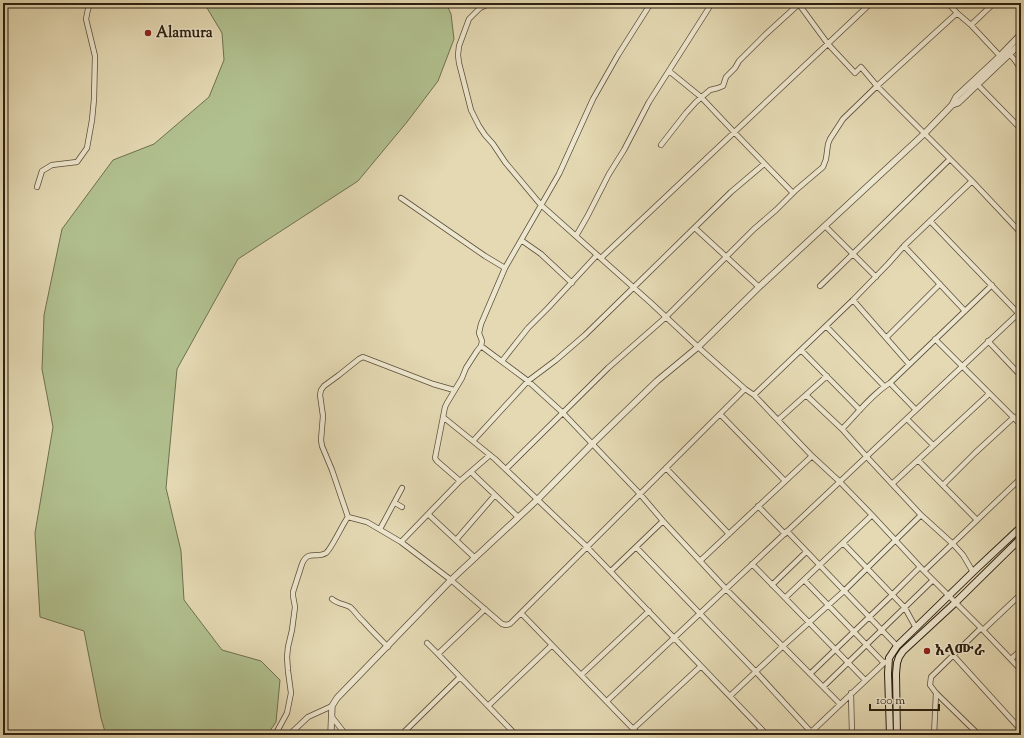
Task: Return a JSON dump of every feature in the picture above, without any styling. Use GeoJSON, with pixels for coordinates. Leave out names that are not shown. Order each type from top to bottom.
{"type":"FeatureCollection","features":[{"type":"Feature","properties":{"kind":"main road"},"geometry":{"type":"LineString","coordinates":[[890,735],[888,673],[886,660],[897,646],[1021,527]]}},
{"type":"Feature","properties":{"kind":"main road"},"geometry":{"type":"LineString","coordinates":[[897,735],[896,674],[899,657],[903,651],[956,602],[1021,538]]}},
{"type":"Feature","properties":{"kind":"street"},"geometry":{"type":"LineString","coordinates":[[37,187],[42,171],[52,165],[77,162],[87,148],[94,99],[95,56],[86,19],[91,3]]}},
{"type":"Feature","properties":{"kind":"street"},"geometry":{"type":"LineString","coordinates":[[491,3],[480,8],[468,20],[459,46],[459,63],[471,110],[479,126],[493,144],[504,162],[542,204],[576,236],[744,390],[754,395],[1021,670]]}},
{"type":"Feature","properties":{"kind":"street"},"geometry":{"type":"LineString","coordinates":[[460,481],[435,458],[447,403],[462,378],[466,368],[481,346],[482,341],[479,333],[481,324],[505,268],[560,174],[593,99],[618,55],[651,3]]}},
{"type":"Feature","properties":{"kind":"street"},"geometry":{"type":"LineString","coordinates":[[576,236],[649,102],[712,3]]}},
{"type":"Feature","properties":{"kind":"street"},"geometry":{"type":"LineString","coordinates":[[660,145],[701,97],[710,90],[723,86],[726,77],[739,61],[799,3],[828,44],[855,73],[861,68],[972,181],[1021,234]]}},
{"type":"Feature","properties":{"kind":"street"},"geometry":{"type":"LineString","coordinates":[[502,361],[528,328],[572,283],[871,3]]}},
{"type":"Feature","properties":{"kind":"street"},"geometry":{"type":"LineString","coordinates":[[948,3],[1000,56]]}},
{"type":"Feature","properties":{"kind":"street"},"geometry":{"type":"LineString","coordinates":[[971,25],[994,3]]}},
{"type":"Feature","properties":{"kind":"street"},"geometry":{"type":"LineString","coordinates":[[506,469],[608,368],[666,317],[754,229],[823,167],[826,159],[828,144],[832,134],[843,119],[957,13]]}},
{"type":"Feature","properties":{"kind":"street"},"geometry":{"type":"LineString","coordinates":[[330,735],[332,706],[337,698],[388,647],[451,580],[538,499],[657,381],[698,347],[759,287],[925,133],[953,104],[956,97],[1021,34]]}},
{"type":"Feature","properties":{"kind":"street"},"geometry":{"type":"LineString","coordinates":[[953,104],[952,105],[958,103],[1021,43]]}},
{"type":"Feature","properties":{"kind":"street"},"geometry":{"type":"LineString","coordinates":[[1010,55],[1021,69]]}},
{"type":"Feature","properties":{"kind":"street"},"geometry":{"type":"LineString","coordinates":[[669,71],[701,97],[793,194]]}},
{"type":"Feature","properties":{"kind":"street"},"geometry":{"type":"LineString","coordinates":[[978,84],[1021,129]]}},
{"type":"Feature","properties":{"kind":"street"},"geometry":{"type":"LineString","coordinates":[[820,286],[852,253],[950,159]]}},
{"type":"Feature","properties":{"kind":"street"},"geometry":{"type":"LineString","coordinates":[[473,442],[528,381],[556,360],[585,335],[731,192],[764,164]]}},
{"type":"Feature","properties":{"kind":"street"},"geometry":{"type":"LineString","coordinates":[[754,395],[853,300],[904,246],[972,181]]}},
{"type":"Feature","properties":{"kind":"street"},"geometry":{"type":"LineString","coordinates":[[401,198],[485,256],[505,268]]}},
{"type":"Feature","properties":{"kind":"street"},"geometry":{"type":"LineString","coordinates":[[607,702],[1020,312],[930,221]]}},
{"type":"Feature","properties":{"kind":"street"},"geometry":{"type":"LineString","coordinates":[[825,226],[876,277]]}},
{"type":"Feature","properties":{"kind":"street"},"geometry":{"type":"LineString","coordinates":[[695,228],[759,287]]}},
{"type":"Feature","properties":{"kind":"street"},"geometry":{"type":"LineString","coordinates":[[521,240],[540,254],[572,283]]}},
{"type":"Feature","properties":{"kind":"street"},"geometry":{"type":"LineString","coordinates":[[904,246],[965,311]]}},
{"type":"Feature","properties":{"kind":"street"},"geometry":{"type":"LineString","coordinates":[[887,338],[940,284]]}},
{"type":"Feature","properties":{"kind":"street"},"geometry":{"type":"LineString","coordinates":[[842,429],[884,386],[890,383],[992,285]]}},
{"type":"Feature","properties":{"kind":"street"},"geometry":{"type":"LineString","coordinates":[[853,300],[909,364]]}},
{"type":"Feature","properties":{"kind":"street"},"geometry":{"type":"LineString","coordinates":[[826,326],[884,386]]}},
{"type":"Feature","properties":{"kind":"street"},"geometry":{"type":"LineString","coordinates":[[935,340],[1021,425]]}},
{"type":"Feature","properties":{"kind":"street"},"geometry":{"type":"LineString","coordinates":[[988,341],[1021,376]]}},
{"type":"Feature","properties":{"kind":"street"},"geometry":{"type":"LineString","coordinates":[[481,346],[528,381],[563,413],[640,494],[726,589],[840,704]]}},
{"type":"Feature","properties":{"kind":"street"},"geometry":{"type":"LineString","coordinates":[[801,350],[860,410]]}},
{"type":"Feature","properties":{"kind":"street"},"geometry":{"type":"LineString","coordinates":[[276,735],[286,713],[291,693],[287,657],[295,607],[293,592],[302,564],[309,555],[326,553],[348,518],[332,470],[324,453],[321,440],[321,390],[324,386],[363,357],[433,384],[454,390]]}},
{"type":"Feature","properties":{"kind":"street"},"geometry":{"type":"LineString","coordinates":[[778,420],[826,376]]}},
{"type":"Feature","properties":{"kind":"street"},"geometry":{"type":"LineString","coordinates":[[890,383],[916,410]]}},
{"type":"Feature","properties":{"kind":"street"},"geometry":{"type":"LineString","coordinates":[[348,518],[367,522],[401,542],[451,580],[502,624],[510,624],[744,390]]}},
{"type":"Feature","properties":{"kind":"street"},"geometry":{"type":"LineString","coordinates":[[892,484],[989,394]]}},
{"type":"Feature","properties":{"kind":"street"},"geometry":{"type":"LineString","coordinates":[[806,395],[842,429],[921,515],[953,544],[963,555],[973,572]]}},
{"type":"Feature","properties":{"kind":"street"},"geometry":{"type":"LineString","coordinates":[[720,414],[785,481]]}},
{"type":"Feature","properties":{"kind":"street"},"geometry":{"type":"LineString","coordinates":[[443,417],[506,469],[587,547],[767,735]]}},
{"type":"Feature","properties":{"kind":"street"},"geometry":{"type":"LineString","coordinates":[[943,485],[1014,417]]}},
{"type":"Feature","properties":{"kind":"street"},"geometry":{"type":"LineString","coordinates":[[907,419],[933,445]]}},
{"type":"Feature","properties":{"kind":"street"},"geometry":{"type":"LineString","coordinates":[[401,542],[460,481],[490,455]]}},
{"type":"Feature","properties":{"kind":"street"},"geometry":{"type":"LineString","coordinates":[[700,561],[812,456]]}},
{"type":"Feature","properties":{"kind":"street"},"geometry":{"type":"LineString","coordinates":[[918,460],[977,520]]}},
{"type":"Feature","properties":{"kind":"street"},"geometry":{"type":"LineString","coordinates":[[666,468],[729,534]]}},
{"type":"Feature","properties":{"kind":"street"},"geometry":{"type":"LineString","coordinates":[[471,472],[518,517]]}},
{"type":"Feature","properties":{"kind":"street"},"geometry":{"type":"LineString","coordinates":[[924,571],[1021,478]]}},
{"type":"Feature","properties":{"kind":"street"},"geometry":{"type":"LineString","coordinates":[[380,529],[402,488]]}},
{"type":"Feature","properties":{"kind":"street"},"geometry":{"type":"LineString","coordinates":[[456,540],[495,495]]}},
{"type":"Feature","properties":{"kind":"street"},"geometry":{"type":"LineString","coordinates":[[395,503],[402,507]]}},
{"type":"Feature","properties":{"kind":"street"},"geometry":{"type":"LineString","coordinates":[[758,506],[820,566],[897,646]]}},
{"type":"Feature","properties":{"kind":"street"},"geometry":{"type":"LineString","coordinates":[[428,514],[475,558]]}},
{"type":"Feature","properties":{"kind":"street"},"geometry":{"type":"LineString","coordinates":[[785,598],[872,515]]}},
{"type":"Feature","properties":{"kind":"street"},"geometry":{"type":"LineString","coordinates":[[730,696],[844,591],[921,515]]}},
{"type":"Feature","properties":{"kind":"street"},"geometry":{"type":"LineString","coordinates":[[611,571],[663,521]]}},
{"type":"Feature","properties":{"kind":"street"},"geometry":{"type":"LineString","coordinates":[[843,543],[905,608],[916,628]]}},
{"type":"Feature","properties":{"kind":"street"},"geometry":{"type":"LineString","coordinates":[[636,547],[756,672],[809,734],[886,660],[853,632],[804,580]]}},
{"type":"Feature","properties":{"kind":"street"},"geometry":{"type":"LineString","coordinates":[[772,585],[806,552]]}},
{"type":"Feature","properties":{"kind":"street"},"geometry":{"type":"LineString","coordinates":[[752,564],[865,680]]}},
{"type":"Feature","properties":{"kind":"street"},"geometry":{"type":"LineString","coordinates":[[810,674],[920,566]]}},
{"type":"Feature","properties":{"kind":"street"},"geometry":{"type":"LineString","coordinates":[[824,687],[933,580]]}},
{"type":"Feature","properties":{"kind":"street"},"geometry":{"type":"LineString","coordinates":[[979,735],[936,693],[930,685],[931,677],[952,655],[1021,594]]}},
{"type":"Feature","properties":{"kind":"street"},"geometry":{"type":"LineString","coordinates":[[332,600],[338,604],[343,604],[350,607],[388,647]]}},
{"type":"Feature","properties":{"kind":"street"},"geometry":{"type":"LineString","coordinates":[[438,654],[485,609]]}},
{"type":"Feature","properties":{"kind":"street"},"geometry":{"type":"LineString","coordinates":[[581,675],[648,611]]}},
{"type":"Feature","properties":{"kind":"street"},"geometry":{"type":"LineString","coordinates":[[521,613],[639,735]]}},
{"type":"Feature","properties":{"kind":"street"},"geometry":{"type":"LineString","coordinates":[[427,643],[516,735]]}},
{"type":"Feature","properties":{"kind":"street"},"geometry":{"type":"LineString","coordinates":[[488,706],[552,645]]}},
{"type":"Feature","properties":{"kind":"street"},"geometry":{"type":"LineString","coordinates":[[1011,660],[1021,650]]}},
{"type":"Feature","properties":{"kind":"street"},"geometry":{"type":"LineString","coordinates":[[952,655],[1021,731],[1018,735]]}},
{"type":"Feature","properties":{"kind":"street"},"geometry":{"type":"LineString","coordinates":[[633,729],[701,666]]}},
{"type":"Feature","properties":{"kind":"street"},"geometry":{"type":"LineString","coordinates":[[401,735],[460,677]]}},
{"type":"Feature","properties":{"kind":"street"},"geometry":{"type":"LineString","coordinates":[[851,693],[852,735]]}},
{"type":"Feature","properties":{"kind":"street"},"geometry":{"type":"LineString","coordinates":[[934,735],[936,693]]}},
{"type":"Feature","properties":{"kind":"street"},"geometry":{"type":"LineString","coordinates":[[289,735],[308,717],[332,706]]}},
{"type":"Feature","properties":{"kind":"street"},"geometry":{"type":"LineString","coordinates":[[332,717],[346,735]]}},
{"type":"Feature","properties":{"kind":"street"},"geometry":{"type":"LineString","coordinates":[[754,735],[761,728]]}},
{"type":"Feature","properties":{"kind":"green space"},"geometry":{"type":"Polygon","coordinates":[[[204,3],[446,3],[451,14],[454,39],[438,81],[407,122],[358,181],[238,259],[177,369],[166,488],[181,551],[184,600],[222,650],[261,661],[280,680],[276,722],[267,735],[106,735],[101,718],[84,631],[40,617],[35,533],[53,427],[42,369],[44,315],[62,229],[113,160],[154,144],[209,97],[224,60],[222,33],[204,3]]]}},
{"type":"Feature","properties":{"kind":"place","name":"Alamura"},"geometry":{"type":"Point","coordinates":[148,33]}},
{"type":"Feature","properties":{"kind":"place","name":"አላሙራ"},"geometry":{"type":"Point","coordinates":[927,651]}}]}
